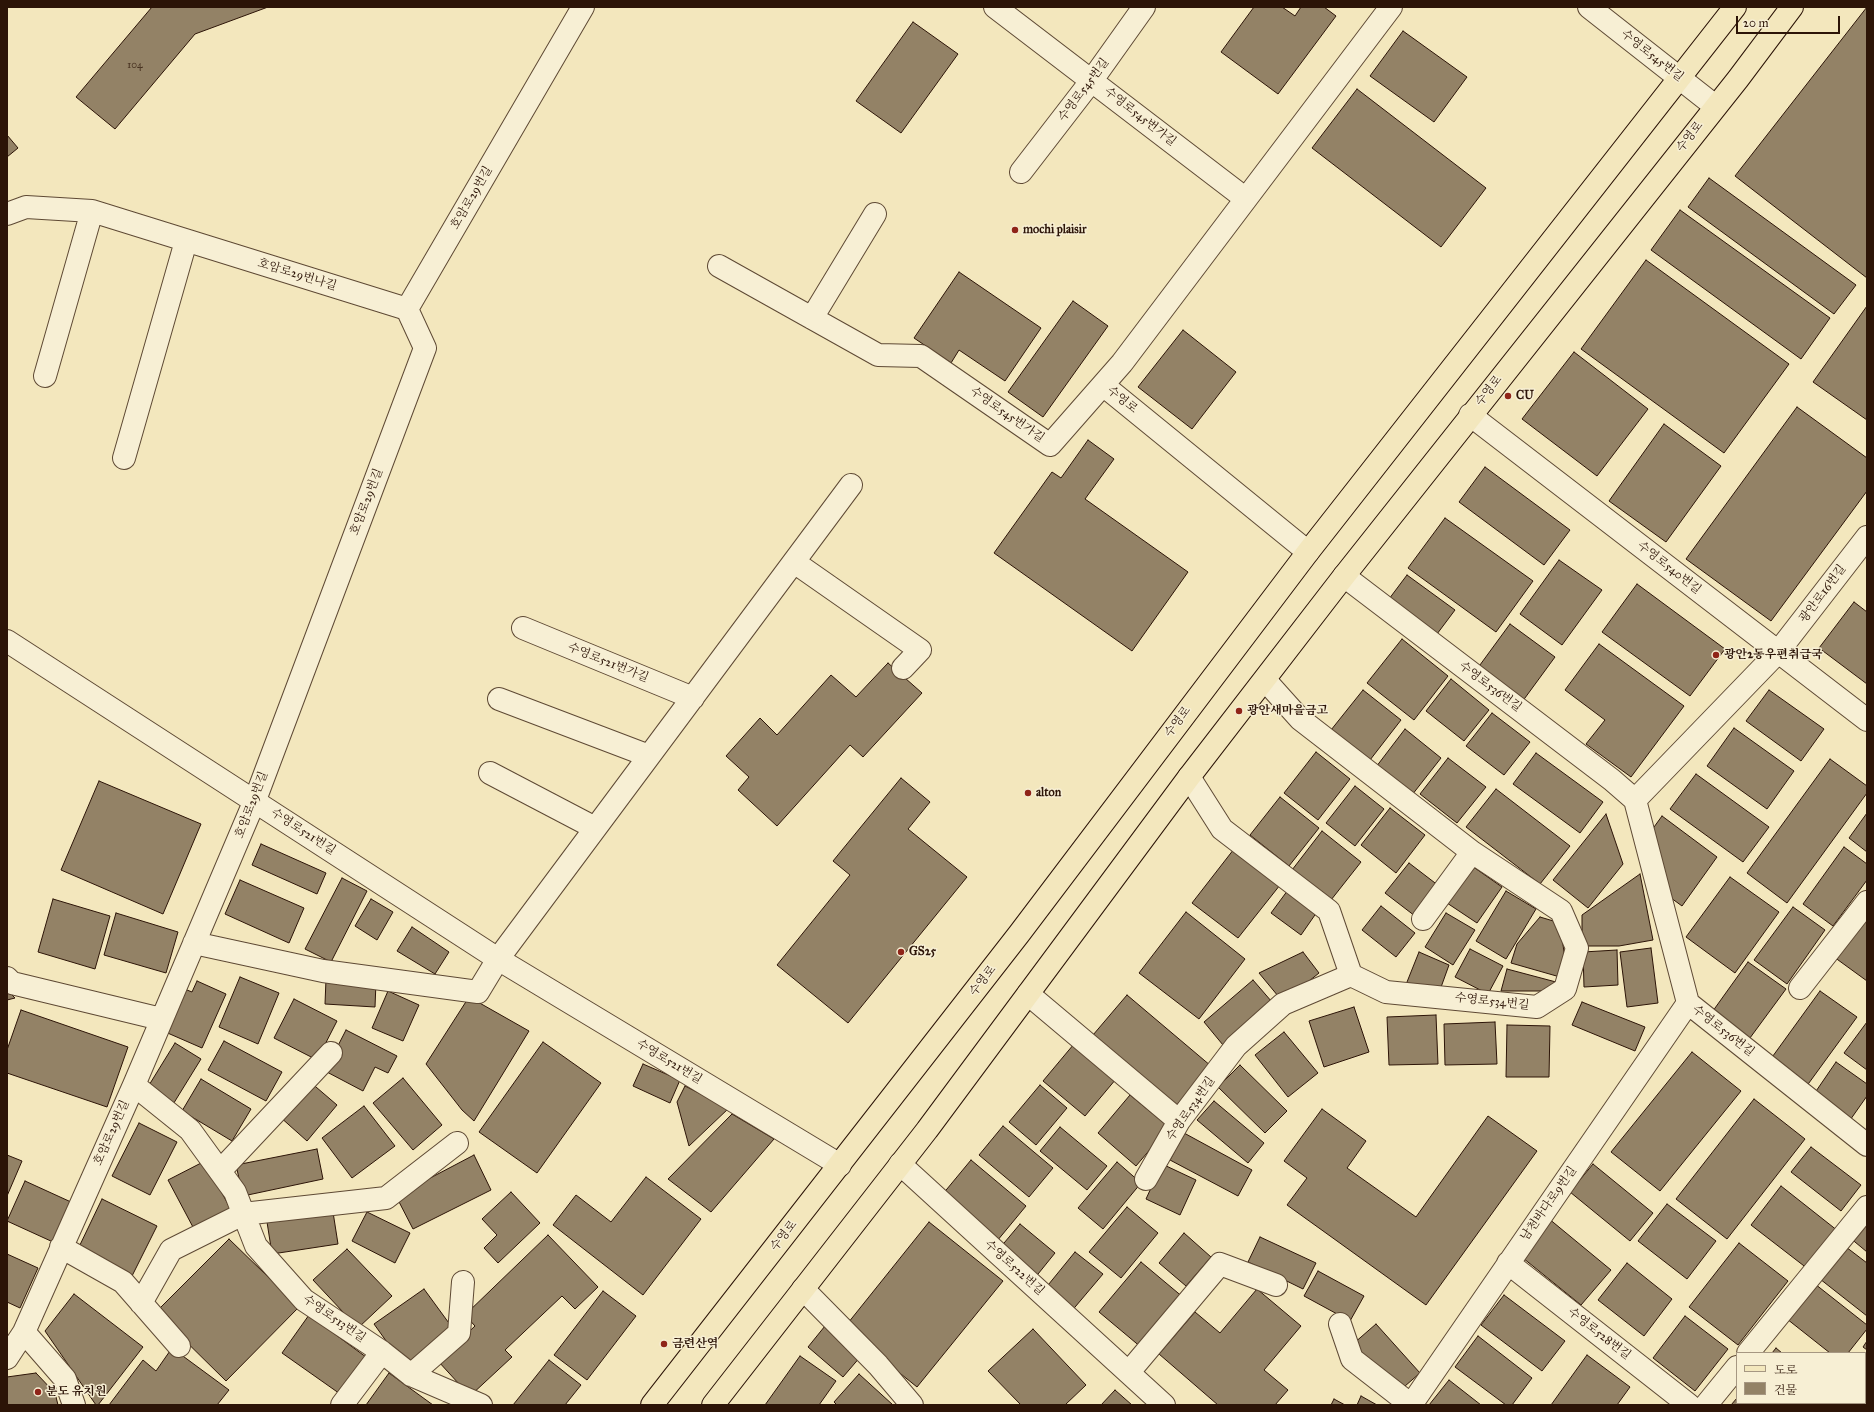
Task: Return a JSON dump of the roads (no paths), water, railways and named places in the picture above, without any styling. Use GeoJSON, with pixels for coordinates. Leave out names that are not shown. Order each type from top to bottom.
{"type":"FeatureCollection","features":[{"type":"Feature","properties":{"kind":"main road","name":"수영로"},"geometry":{"type":"LineString","coordinates":[[652,1405],[1020,934],[1308,552],[1735,7]]}},
{"type":"Feature","properties":{"kind":"main road","name":"수영로"},"geometry":{"type":"LineString","coordinates":[[713,1405],[900,1164],[1189,777],[1344,576],[1714,106],[1738,79],[1792,7]]}},
{"type":"Feature","properties":{"kind":"street","name":"호암로29번길"},"geometry":{"type":"LineString","coordinates":[[7,1358],[24,1332],[134,1085],[255,800],[425,348],[407,309],[583,7]]}},
{"type":"Feature","properties":{"kind":"street","name":"수영로545번가길"},"geometry":{"type":"LineString","coordinates":[[995,7],[1246,199]]}},
{"type":"Feature","properties":{"kind":"street","name":"수영로545번길"},"geometry":{"type":"LineString","coordinates":[[1021,172],[1092,80],[1144,7]]}},
{"type":"Feature","properties":{"kind":"street","name":"수영로545번가길"},"geometry":{"type":"LineString","coordinates":[[719,266],[878,355],[921,356],[1050,445],[1122,363],[1391,7]]}},
{"type":"Feature","properties":{"kind":"street","name":"수영로545번길"},"geometry":{"type":"LineString","coordinates":[[1589,7],[1680,77],[1714,106]]}},
{"type":"Feature","properties":{"kind":"street","name":"호암로29번나길"},"geometry":{"type":"LineString","coordinates":[[7,214],[26,207],[92,211],[407,309]]}},
{"type":"Feature","properties":{"kind":"street"},"geometry":{"type":"LineString","coordinates":[[45,376],[92,211]]}},
{"type":"Feature","properties":{"kind":"street"},"geometry":{"type":"LineString","coordinates":[[812,318],[875,214]]}},
{"type":"Feature","properties":{"kind":"street"},"geometry":{"type":"LineString","coordinates":[[124,458],[186,241]]}},
{"type":"Feature","properties":{"kind":"street","name":"수영로"},"geometry":{"type":"LineString","coordinates":[[1103,385],[1308,552]]}},
{"type":"Feature","properties":{"kind":"street","name":"수영로540번길"},"geometry":{"type":"LineString","coordinates":[[1470,416],[1867,720]]}},
{"type":"Feature","properties":{"kind":"street"},"geometry":{"type":"LineString","coordinates":[[194,943],[323,971],[478,992],[498,959],[851,485]]}},
{"type":"Feature","properties":{"kind":"street","name":"광안로16번길"},"geometry":{"type":"LineString","coordinates":[[1778,652],[1867,537]]}},
{"type":"Feature","properties":{"kind":"street"},"geometry":{"type":"LineString","coordinates":[[794,562],[920,650],[903,668]]}},
{"type":"Feature","properties":{"kind":"street","name":"수영로536번길"},"geometry":{"type":"LineString","coordinates":[[1344,576],[1605,775],[1635,800],[1688,1003],[1864,1137]]}},
{"type":"Feature","properties":{"kind":"street","name":"수영로521번가길"},"geometry":{"type":"LineString","coordinates":[[523,628],[693,698]]}},
{"type":"Feature","properties":{"kind":"street","name":"수영로521번길"},"geometry":{"type":"LineString","coordinates":[[7,641],[255,800],[498,959],[840,1165]]}},
{"type":"Feature","properties":{"kind":"street"},"geometry":{"type":"LineString","coordinates":[[1635,800],[1778,652]]}},
{"type":"Feature","properties":{"kind":"street","name":"수영로534번길"},"geometry":{"type":"LineString","coordinates":[[1146,1179],[1179,1121],[1236,1046],[1283,1004],[1351,975],[1386,992],[1537,1007],[1566,989],[1577,948],[1561,910],[1472,852],[1300,719],[1265,680]]}},
{"type":"Feature","properties":{"kind":"street"},"geometry":{"type":"LineString","coordinates":[[498,699],[649,756]]}},
{"type":"Feature","properties":{"kind":"street"},"geometry":{"type":"LineString","coordinates":[[490,773],[595,828]]}},
{"type":"Feature","properties":{"kind":"street"},"geometry":{"type":"LineString","coordinates":[[1189,777],[1222,829],[1329,911],[1351,975]]}},
{"type":"Feature","properties":{"kind":"street"},"geometry":{"type":"LineString","coordinates":[[1423,919],[1472,852]]}},
{"type":"Feature","properties":{"kind":"street"},"geometry":{"type":"LineString","coordinates":[[1800,988],[1867,902]]}},
{"type":"Feature","properties":{"kind":"street"},"geometry":{"type":"LineString","coordinates":[[7,978],[12,983],[162,1019]]}},
{"type":"Feature","properties":{"kind":"street"},"geometry":{"type":"LineString","coordinates":[[1028,994],[1179,1121]]}},
{"type":"Feature","properties":{"kind":"street","name":"남천바다로9번길"},"geometry":{"type":"LineString","coordinates":[[1340,1324],[1352,1359],[1411,1405],[1688,1003]]}},
{"type":"Feature","properties":{"kind":"street"},"geometry":{"type":"LineString","coordinates":[[220,1171],[331,1053]]}},
{"type":"Feature","properties":{"kind":"street","name":"수영로513번길"},"geometry":{"type":"LineString","coordinates":[[134,1085],[190,1130],[235,1192],[256,1246],[304,1300],[382,1352],[411,1374],[481,1405]]}},
{"type":"Feature","properties":{"kind":"street"},"geometry":{"type":"LineString","coordinates":[[141,1302],[171,1250],[243,1214],[386,1198],[457,1143]]}},
{"type":"Feature","properties":{"kind":"street","name":"수영로522번길"},"geometry":{"type":"LineString","coordinates":[[900,1164],[1164,1405]]}},
{"type":"Feature","properties":{"kind":"street"},"geometry":{"type":"LineString","coordinates":[[1749,1352],[1867,1207]]}},
{"type":"Feature","properties":{"kind":"street"},"geometry":{"type":"LineString","coordinates":[[62,1247],[122,1282],[179,1346]]}},
{"type":"Feature","properties":{"kind":"street"},"geometry":{"type":"LineString","coordinates":[[1129,1372],[1220,1264],[1276,1285]]}},
{"type":"Feature","properties":{"kind":"street","name":"수영로528번길"},"geometry":{"type":"LineString","coordinates":[[1508,1264],[1689,1405]]}},
{"type":"Feature","properties":{"kind":"street"},"geometry":{"type":"LineString","coordinates":[[411,1374],[459,1333],[463,1282]]}},
{"type":"Feature","properties":{"kind":"street"},"geometry":{"type":"LineString","coordinates":[[803,1289],[878,1365],[912,1405]]}},
{"type":"Feature","properties":{"kind":"street"},"geometry":{"type":"LineString","coordinates":[[24,1332],[65,1379],[74,1405]]}},
{"type":"Feature","properties":{"kind":"street"},"geometry":{"type":"LineString","coordinates":[[342,1405],[382,1352]]}},
{"type":"Feature","properties":{"kind":"street"},"geometry":{"type":"LineString","coordinates":[[1706,1405],[1736,1367]]}},
{"type":"Feature","properties":{"kind":"place","name":"mochi plaisir"},"geometry":{"type":"Point","coordinates":[1015,230]}},
{"type":"Feature","properties":{"kind":"place","name":"CU"},"geometry":{"type":"Point","coordinates":[1508,396]}},
{"type":"Feature","properties":{"kind":"place","name":"광안2동우편취급국"},"geometry":{"type":"Point","coordinates":[1716,655]}},
{"type":"Feature","properties":{"kind":"place","name":"광안새마을금고"},"geometry":{"type":"Point","coordinates":[1239,711]}},
{"type":"Feature","properties":{"kind":"place","name":"alton"},"geometry":{"type":"Point","coordinates":[1028,793]}},
{"type":"Feature","properties":{"kind":"place","name":"GS25"},"geometry":{"type":"Point","coordinates":[901,952]}},
{"type":"Feature","properties":{"kind":"place","name":"금련산역"},"geometry":{"type":"Point","coordinates":[664,1344]}},
{"type":"Feature","properties":{"kind":"place","name":"분도 유치원"},"geometry":{"type":"Point","coordinates":[38,1392]}}]}
